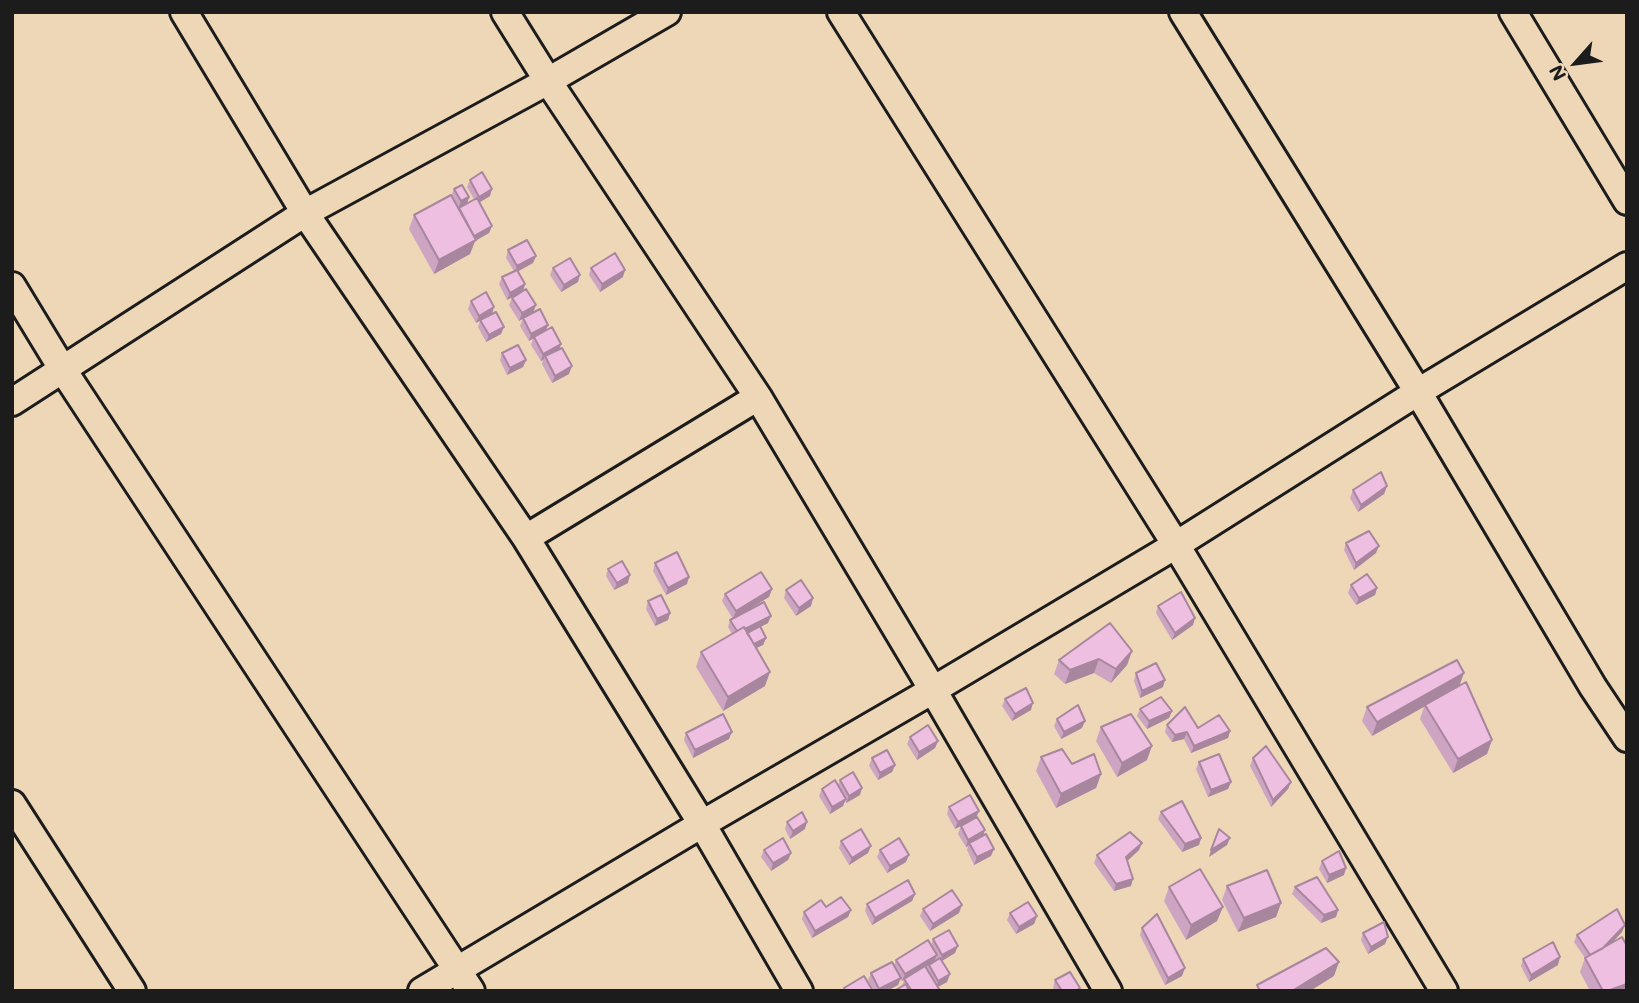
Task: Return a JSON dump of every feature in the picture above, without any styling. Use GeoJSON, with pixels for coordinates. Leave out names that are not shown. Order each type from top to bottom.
{"type":"FeatureCollection","features":[{"type":"Feature","properties":{"kind":"street"},"geometry":{"type":"LineString","coordinates":[[184,12],[305,213],[526,538],[702,824],[799,991]]}},
{"type":"Feature","properties":{"kind":"street"},"geometry":{"type":"LineString","coordinates":[[505,12],[758,397],[1108,991]]}},
{"type":"Feature","properties":{"kind":"street"},"geometry":{"type":"LineString","coordinates":[[12,402],[305,213],[548,81],[667,12]]}},
{"type":"Feature","properties":{"kind":"street"},"geometry":{"type":"LineString","coordinates":[[841,12],[1176,545],[1444,991]]}},
{"type":"Feature","properties":{"kind":"street"},"geometry":{"type":"LineString","coordinates":[[1183,12],[1418,392],[1593,687],[1627,738]]}},
{"type":"Feature","properties":{"kind":"street"},"geometry":{"type":"LineString","coordinates":[[1513,12],[1627,201]]}},
{"type":"Feature","properties":{"kind":"street"},"geometry":{"type":"LineString","coordinates":[[422,991],[464,980],[702,824],[1176,545],[1418,392],[1627,266]]}},
{"type":"Feature","properties":{"kind":"street"},"geometry":{"type":"LineString","coordinates":[[12,286],[63,370],[464,980]]}},
{"type":"Feature","properties":{"kind":"street"},"geometry":{"type":"LineString","coordinates":[[526,538],[758,397]]}},
{"type":"Feature","properties":{"kind":"street"},"geometry":{"type":"LineString","coordinates":[[12,804],[132,991]]}},
{"type":"Feature","properties":{"kind":"building"},"geometry":{"type":"Polygon","coordinates":[[[482,172],[492,189],[479,197],[470,180],[482,172]]]}},
{"type":"Feature","properties":{"kind":"building"},"geometry":{"type":"Polygon","coordinates":[[[462,185],[469,197],[461,201],[454,189],[462,185]]]}},
{"type":"Feature","properties":{"kind":"building"},"geometry":{"type":"Polygon","coordinates":[[[451,195],[476,240],[439,260],[414,215],[451,195]]]}},
{"type":"Feature","properties":{"kind":"building"},"geometry":{"type":"Polygon","coordinates":[[[477,198],[492,226],[474,236],[459,208],[477,198]]]}},
{"type":"Feature","properties":{"kind":"building"},"geometry":{"type":"Polygon","coordinates":[[[527,240],[536,256],[517,266],[508,250],[527,240]]]}},
{"type":"Feature","properties":{"kind":"building"},"geometry":{"type":"Polygon","coordinates":[[[615,253],[625,270],[602,284],[591,268],[615,253]]]}},
{"type":"Feature","properties":{"kind":"building"},"geometry":{"type":"Polygon","coordinates":[[[570,258],[580,275],[564,285],[553,268],[570,258]]]}},
{"type":"Feature","properties":{"kind":"building"},"geometry":{"type":"Polygon","coordinates":[[[517,270],[525,284],[510,293],[502,277],[517,270]]]}},
{"type":"Feature","properties":{"kind":"building"},"geometry":{"type":"Polygon","coordinates":[[[526,289],[536,305],[522,313],[512,298],[526,289]]]}},
{"type":"Feature","properties":{"kind":"building"},"geometry":{"type":"Polygon","coordinates":[[[486,292],[494,307],[479,316],[471,301],[486,292]]]}},
{"type":"Feature","properties":{"kind":"building"},"geometry":{"type":"Polygon","coordinates":[[[540,309],[548,325],[531,334],[523,318],[540,309]]]}},
{"type":"Feature","properties":{"kind":"building"},"geometry":{"type":"Polygon","coordinates":[[[496,312],[504,327],[489,335],[480,320],[496,312]]]}},
{"type":"Feature","properties":{"kind":"building"},"geometry":{"type":"Polygon","coordinates":[[[552,327],[561,344],[543,354],[534,337],[552,327]]]}},
{"type":"Feature","properties":{"kind":"building"},"geometry":{"type":"Polygon","coordinates":[[[518,345],[526,360],[510,368],[502,353],[518,345]]]}},
{"type":"Feature","properties":{"kind":"building"},"geometry":{"type":"Polygon","coordinates":[[[562,348],[572,366],[555,376],[545,356],[562,348]]]}},
{"type":"Feature","properties":{"kind":"building"},"geometry":{"type":"Polygon","coordinates":[[[1381,472],[1387,486],[1361,505],[1353,490],[1381,472]]]}},
{"type":"Feature","properties":{"kind":"building"},"geometry":{"type":"Polygon","coordinates":[[[1369,531],[1379,546],[1356,563],[1346,543],[1369,531]]]}},
{"type":"Feature","properties":{"kind":"building"},"geometry":{"type":"Polygon","coordinates":[[[677,552],[689,577],[668,588],[655,563],[677,552]]]}},
{"type":"Feature","properties":{"kind":"building"},"geometry":{"type":"Polygon","coordinates":[[[622,561],[630,575],[617,583],[608,569],[622,561]]]}},
{"type":"Feature","properties":{"kind":"building"},"geometry":{"type":"Polygon","coordinates":[[[761,572],[772,589],[736,611],[725,594],[761,572]]]}},
{"type":"Feature","properties":{"kind":"building"},"geometry":{"type":"Polygon","coordinates":[[[1367,574],[1377,588],[1359,598],[1351,585],[1367,574]]]}},
{"type":"Feature","properties":{"kind":"building"},"geometry":{"type":"Polygon","coordinates":[[[801,580],[813,598],[799,608],[786,590],[801,580]]]}},
{"type":"Feature","properties":{"kind":"building"},"geometry":{"type":"Polygon","coordinates":[[[1181,592],[1195,618],[1175,633],[1158,606],[1181,592]]]}},
{"type":"Feature","properties":{"kind":"building"},"geometry":{"type":"Polygon","coordinates":[[[661,595],[670,613],[657,619],[648,601],[661,595]]]}},
{"type":"Feature","properties":{"kind":"building"},"geometry":{"type":"Polygon","coordinates":[[[764,602],[771,616],[737,631],[730,620],[764,602]]]}},
{"type":"Feature","properties":{"kind":"building"},"geometry":{"type":"Polygon","coordinates":[[[1110,623],[1132,651],[1116,669],[1099,659],[1070,670],[1059,660],[1110,623]]]}},
{"type":"Feature","properties":{"kind":"building"},"geometry":{"type":"Polygon","coordinates":[[[760,626],[766,638],[754,644],[747,633],[760,626]]]}},
{"type":"Feature","properties":{"kind":"building"},"geometry":{"type":"Polygon","coordinates":[[[744,627],[770,672],[728,697],[701,652],[744,627]]]}},
{"type":"Feature","properties":{"kind":"building"},"geometry":{"type":"Polygon","coordinates":[[[1457,660],[1464,673],[1377,722],[1367,707],[1457,660]]]}},
{"type":"Feature","properties":{"kind":"building"},"geometry":{"type":"Polygon","coordinates":[[[1156,663],[1165,680],[1142,691],[1136,673],[1156,663]]]}},
{"type":"Feature","properties":{"kind":"building"},"geometry":{"type":"Polygon","coordinates":[[[1466,682],[1492,740],[1458,759],[1425,705],[1466,682]]]}},
{"type":"Feature","properties":{"kind":"building"},"geometry":{"type":"Polygon","coordinates":[[[1026,688],[1033,703],[1015,714],[1005,699],[1026,688]]]}},
{"type":"Feature","properties":{"kind":"building"},"geometry":{"type":"Polygon","coordinates":[[[1161,697],[1172,711],[1149,721],[1140,709],[1161,697]]]}},
{"type":"Feature","properties":{"kind":"building"},"geometry":{"type":"Polygon","coordinates":[[[1078,705],[1085,721],[1064,732],[1057,719],[1078,705]]]}},
{"type":"Feature","properties":{"kind":"building"},"geometry":{"type":"Polygon","coordinates":[[[1185,707],[1198,728],[1219,715],[1230,731],[1194,746],[1187,732],[1175,735],[1167,725],[1185,707]]]}},
{"type":"Feature","properties":{"kind":"building"},"geometry":{"type":"Polygon","coordinates":[[[723,714],[732,732],[695,750],[686,733],[723,714]]]}},
{"type":"Feature","properties":{"kind":"building"},"geometry":{"type":"Polygon","coordinates":[[[1131,714],[1152,746],[1122,763],[1101,727],[1131,714]]]}},
{"type":"Feature","properties":{"kind":"building"},"geometry":{"type":"Polygon","coordinates":[[[928,725],[938,741],[919,752],[910,737],[928,725]]]}},
{"type":"Feature","properties":{"kind":"building"},"geometry":{"type":"Polygon","coordinates":[[[1266,746],[1291,782],[1273,800],[1253,758],[1266,746]]]}},
{"type":"Feature","properties":{"kind":"building"},"geometry":{"type":"Polygon","coordinates":[[[1062,749],[1072,764],[1094,754],[1101,774],[1061,794],[1041,757],[1062,749]]]}},
{"type":"Feature","properties":{"kind":"building"},"geometry":{"type":"Polygon","coordinates":[[[887,750],[895,765],[880,773],[872,758],[887,750]]]}},
{"type":"Feature","properties":{"kind":"building"},"geometry":{"type":"Polygon","coordinates":[[[1219,754],[1231,782],[1211,790],[1199,762],[1219,754]]]}},
{"type":"Feature","properties":{"kind":"building"},"geometry":{"type":"Polygon","coordinates":[[[853,772],[862,788],[849,796],[840,780],[853,772]]]}},
{"type":"Feature","properties":{"kind":"building"},"geometry":{"type":"Polygon","coordinates":[[[835,780],[846,799],[832,807],[822,789],[835,780]]]}},
{"type":"Feature","properties":{"kind":"building"},"geometry":{"type":"Polygon","coordinates":[[[970,795],[979,811],[958,822],[949,807],[970,795]]]}},
{"type":"Feature","properties":{"kind":"building"},"geometry":{"type":"Polygon","coordinates":[[[1182,801],[1201,838],[1185,844],[1161,812],[1182,801]]]}},
{"type":"Feature","properties":{"kind":"building"},"geometry":{"type":"Polygon","coordinates":[[[802,812],[807,822],[793,831],[787,822],[802,812]]]}},
{"type":"Feature","properties":{"kind":"building"},"geometry":{"type":"Polygon","coordinates":[[[977,817],[985,830],[968,840],[961,826],[977,817]]]}},
{"type":"Feature","properties":{"kind":"building"},"geometry":{"type":"Polygon","coordinates":[[[861,829],[871,846],[852,858],[841,841],[861,829]]]}},
{"type":"Feature","properties":{"kind":"building"},"geometry":{"type":"Polygon","coordinates":[[[1219,829],[1230,838],[1211,850],[1219,829]]]}},
{"type":"Feature","properties":{"kind":"building"},"geometry":{"type":"Polygon","coordinates":[[[1130,832],[1142,843],[1126,857],[1133,879],[1116,884],[1097,855],[1130,832]]]}},
{"type":"Feature","properties":{"kind":"building"},"geometry":{"type":"Polygon","coordinates":[[[986,834],[994,849],[977,857],[969,843],[986,834]]]}},
{"type":"Feature","properties":{"kind":"building"},"geometry":{"type":"Polygon","coordinates":[[[783,838],[791,853],[773,863],[764,850],[783,838]]]}},
{"type":"Feature","properties":{"kind":"building"},"geometry":{"type":"Polygon","coordinates":[[[899,838],[909,855],[890,866],[880,850],[899,838]]]}},
{"type":"Feature","properties":{"kind":"building"},"geometry":{"type":"Polygon","coordinates":[[[1339,851],[1346,868],[1329,875],[1322,861],[1339,851]]]}},
{"type":"Feature","properties":{"kind":"building"},"geometry":{"type":"Polygon","coordinates":[[[1200,869],[1223,907],[1191,925],[1169,887],[1200,869]]]}},
{"type":"Feature","properties":{"kind":"building"},"geometry":{"type":"Polygon","coordinates":[[[1267,870],[1281,903],[1244,918],[1227,886],[1267,870]]]}},
{"type":"Feature","properties":{"kind":"building"},"geometry":{"type":"Polygon","coordinates":[[[1317,877],[1338,910],[1324,915],[1295,887],[1317,877]]]}},
{"type":"Feature","properties":{"kind":"building"},"geometry":{"type":"Polygon","coordinates":[[[908,880],[915,894],[875,918],[867,904],[908,880]]]}},
{"type":"Feature","properties":{"kind":"building"},"geometry":{"type":"Polygon","coordinates":[[[952,890],[962,905],[933,924],[923,909],[952,890]]]}},
{"type":"Feature","properties":{"kind":"building"},"geometry":{"type":"Polygon","coordinates":[[[841,897],[851,910],[815,931],[804,912],[821,900],[826,907],[841,897]]]}},
{"type":"Feature","properties":{"kind":"building"},"geometry":{"type":"Polygon","coordinates":[[[1028,902],[1037,916],[1019,927],[1010,913],[1028,902]]]}},
{"type":"Feature","properties":{"kind":"building"},"geometry":{"type":"Polygon","coordinates":[[[1617,909],[1625,925],[1603,948],[1590,955],[1577,935],[1617,909]]]}},
{"type":"Feature","properties":{"kind":"building"},"geometry":{"type":"Polygon","coordinates":[[[1157,914],[1185,968],[1168,978],[1142,928],[1157,914]]]}},
{"type":"Feature","properties":{"kind":"building"},"geometry":{"type":"Polygon","coordinates":[[[1384,922],[1388,937],[1371,947],[1363,933],[1384,922]]]}},
{"type":"Feature","properties":{"kind":"building"},"geometry":{"type":"Polygon","coordinates":[[[949,930],[958,946],[942,955],[933,939],[949,930]]]}},
{"type":"Feature","properties":{"kind":"building"},"geometry":{"type":"Polygon","coordinates":[[[1622,937],[1627,946],[1627,984],[1603,991],[1585,958],[1622,937]]]}},
{"type":"Feature","properties":{"kind":"building"},"geometry":{"type":"Polygon","coordinates":[[[928,940],[937,955],[905,974],[896,960],[928,940]]]}},
{"type":"Feature","properties":{"kind":"building"},"geometry":{"type":"Polygon","coordinates":[[[1553,942],[1560,957],[1531,975],[1523,959],[1553,942]]]}},
{"type":"Feature","properties":{"kind":"building"},"geometry":{"type":"Polygon","coordinates":[[[1326,948],[1339,962],[1292,991],[1260,991],[1257,985],[1326,948]]]}},
{"type":"Feature","properties":{"kind":"building"},"geometry":{"type":"Polygon","coordinates":[[[940,958],[950,974],[938,981],[929,965],[940,958]]]}},
{"type":"Feature","properties":{"kind":"building"},"geometry":{"type":"Polygon","coordinates":[[[892,962],[901,978],[879,989],[871,973],[892,962]]]}},
{"type":"Feature","properties":{"kind":"building"},"geometry":{"type":"Polygon","coordinates":[[[925,966],[939,989],[912,991],[904,979],[925,966]]]}},
{"type":"Feature","properties":{"kind":"building"},"geometry":{"type":"Polygon","coordinates":[[[1070,972],[1080,988],[1076,991],[1062,991],[1055,980],[1070,972]]]}},
{"type":"Feature","properties":{"kind":"building"},"geometry":{"type":"Polygon","coordinates":[[[864,976],[873,991],[846,991],[844,988],[864,976]]]}},
{"type":"Feature","properties":{"kind":"building"},"geometry":{"type":"Polygon","coordinates":[[[906,984],[909,991],[894,991],[906,984]]]}}]}
